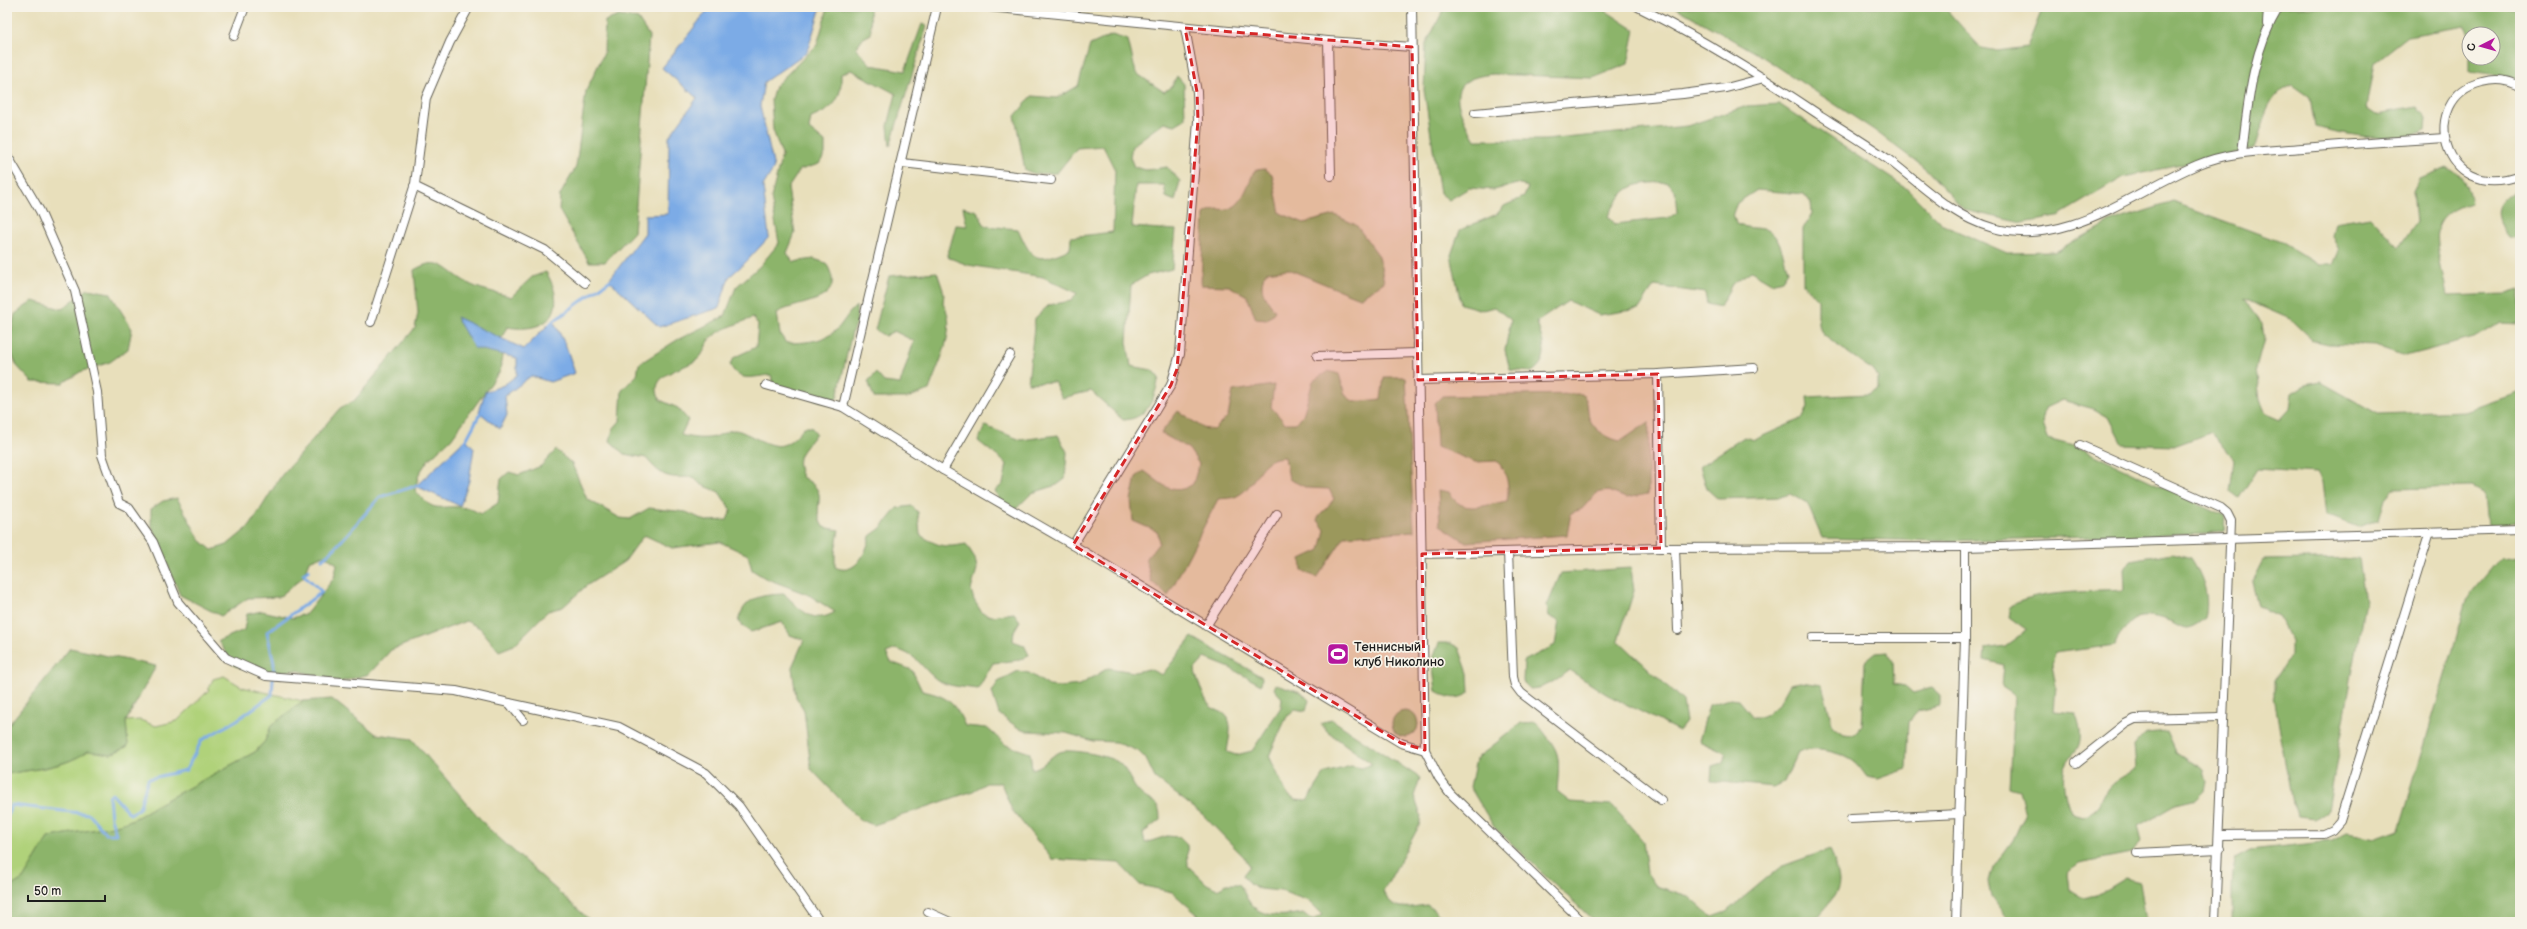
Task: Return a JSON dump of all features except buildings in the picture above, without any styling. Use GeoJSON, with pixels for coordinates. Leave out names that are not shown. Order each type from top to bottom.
{"type":"FeatureCollection","features":[{"type":"Feature","properties":{"kind":"street"},"geometry":{"type":"LineString","coordinates":[[234,36],[246,7]]}},
{"type":"Feature","properties":{"kind":"street"},"geometry":{"type":"LineString","coordinates":[[371,322],[414,186],[426,98],[450,42],[469,7]]}},
{"type":"Feature","properties":{"kind":"street"},"geometry":{"type":"LineString","coordinates":[[843,407],[902,164],[937,7]]}},
{"type":"Feature","properties":{"kind":"street"},"geometry":{"type":"LineString","coordinates":[[989,7],[1185,28],[1412,47]]}},
{"type":"Feature","properties":{"kind":"street"},"geometry":{"type":"LineString","coordinates":[[1412,7],[1426,750],[1439,778],[1450,793],[1583,922]]}},
{"type":"Feature","properties":{"kind":"street"},"geometry":{"type":"LineString","coordinates":[[1638,7],[1671,23],[1764,78],[1890,161],[1949,208],[1993,228],[2017,232],[2038,232],[2062,228],[2094,216],[2200,164],[2242,153],[2444,138]]}},
{"type":"Feature","properties":{"kind":"street"},"geometry":{"type":"LineString","coordinates":[[2242,153],[2248,102],[2255,64],[2267,26],[2268,7]]}},
{"type":"Feature","properties":{"kind":"street"},"geometry":{"type":"LineString","coordinates":[[2267,26],[2279,7]]}},
{"type":"Feature","properties":{"kind":"street"},"geometry":{"type":"LineString","coordinates":[[1073,545],[1171,385],[1177,369],[1180,354],[1198,121],[1197,92],[1185,28]]}},
{"type":"Feature","properties":{"kind":"street"},"geometry":{"type":"LineString","coordinates":[[1328,41],[1331,176]]}},
{"type":"Feature","properties":{"kind":"street"},"geometry":{"type":"LineString","coordinates":[[1475,113],[1683,94],[1726,88],[1764,78]]}},
{"type":"Feature","properties":{"kind":"street"},"geometry":{"type":"LineString","coordinates":[[2520,86],[2509,81],[2492,79],[2475,83],[2460,93],[2450,107],[2444,124],[2444,138],[2451,156],[2461,169],[2474,177],[2490,182],[2506,181],[2520,175]]}},
{"type":"Feature","properties":{"kind":"street"},"geometry":{"type":"LineString","coordinates":[[7,154],[40,210],[75,291],[97,392],[102,455],[119,503],[129,508],[153,542],[178,602],[226,658],[266,676],[456,691],[619,726],[706,772],[739,806],[820,922]]}},
{"type":"Feature","properties":{"kind":"street"},"geometry":{"type":"LineString","coordinates":[[902,164],[1051,180]]}},
{"type":"Feature","properties":{"kind":"street"},"geometry":{"type":"LineString","coordinates":[[414,186],[545,250],[585,283]]}},
{"type":"Feature","properties":{"kind":"street"},"geometry":{"type":"LineString","coordinates":[[1317,356],[1418,353]]}},
{"type":"Feature","properties":{"kind":"street"},"geometry":{"type":"LineString","coordinates":[[943,470],[1010,355]]}},
{"type":"Feature","properties":{"kind":"street"},"geometry":{"type":"LineString","coordinates":[[1418,380],[1658,374],[1754,368]]}},
{"type":"Feature","properties":{"kind":"street"},"geometry":{"type":"LineString","coordinates":[[1658,374],[1662,548]]}},
{"type":"Feature","properties":{"kind":"street"},"geometry":{"type":"LineString","coordinates":[[766,385],[843,407],[943,470],[1073,545],[1401,743],[1426,750]]}},
{"type":"Feature","properties":{"kind":"street"},"geometry":{"type":"LineString","coordinates":[[2080,445],[2221,508],[2227,513],[2231,521],[2215,922]]}},
{"type":"Feature","properties":{"kind":"street"},"geometry":{"type":"LineString","coordinates":[[1206,626],[1277,514]]}},
{"type":"Feature","properties":{"kind":"street"},"geometry":{"type":"LineString","coordinates":[[1422,554],[1662,548],[1965,548],[2231,539],[2429,535],[2520,530]]}},
{"type":"Feature","properties":{"kind":"street"},"geometry":{"type":"LineString","coordinates":[[2219,835],[2323,834],[2332,830],[2340,821],[2429,535]]}},
{"type":"Feature","properties":{"kind":"street"},"geometry":{"type":"LineString","coordinates":[[1675,548],[1678,630]]}},
{"type":"Feature","properties":{"kind":"street"},"geometry":{"type":"LineString","coordinates":[[1956,922],[1965,638],[1965,548]]}},
{"type":"Feature","properties":{"kind":"street"},"geometry":{"type":"LineString","coordinates":[[1508,552],[1513,677],[1515,685],[1522,693],[1661,800]]}},
{"type":"Feature","properties":{"kind":"street"},"geometry":{"type":"LineString","coordinates":[[1813,638],[1965,638]]}},
{"type":"Feature","properties":{"kind":"street"},"geometry":{"type":"LineString","coordinates":[[510,703],[523,720]]}},
{"type":"Feature","properties":{"kind":"street"},"geometry":{"type":"LineString","coordinates":[[2076,762],[2125,724],[2135,719],[2222,717]]}},
{"type":"Feature","properties":{"kind":"street"},"geometry":{"type":"LineString","coordinates":[[1851,819],[1960,814]]}},
{"type":"Feature","properties":{"kind":"street"},"geometry":{"type":"LineString","coordinates":[[2137,853],[2219,849]]}},
{"type":"Feature","properties":{"kind":"street"},"geometry":{"type":"LineString","coordinates":[[928,912],[950,922]]}},
{"type":"Feature","properties":{"kind":"highlighted area"},"geometry":{"type":"Polygon","coordinates":[[[1185,28],[1412,47],[1418,380],[1658,374],[1661,548],[1422,554],[1425,750],[1401,743],[1073,545],[1171,385],[1177,369],[1198,121],[1197,92],[1185,28]]]}},
{"type":"Feature","properties":{"kind":"green space"},"geometry":{"type":"Polygon","coordinates":[[[828,7],[870,7],[871,34],[862,39],[856,48],[871,65],[905,71],[922,24],[927,26],[890,146],[888,126],[896,94],[851,70],[841,74],[840,91],[835,102],[826,111],[811,118],[809,129],[825,142],[825,154],[819,164],[800,170],[788,188],[795,233],[787,253],[793,262],[814,259],[826,263],[832,276],[831,286],[827,293],[808,302],[777,313],[780,334],[786,343],[805,342],[824,338],[834,332],[843,323],[856,306],[857,323],[852,332],[837,398],[829,404],[774,385],[771,375],[742,377],[737,374],[730,364],[735,357],[756,347],[758,324],[753,318],[730,327],[713,336],[698,359],[668,374],[662,378],[658,384],[657,391],[660,400],[678,408],[688,420],[681,435],[694,438],[709,438],[736,430],[766,443],[779,446],[790,441],[804,427],[811,427],[816,433],[803,449],[799,458],[799,469],[802,477],[812,483],[817,489],[819,494],[819,518],[823,527],[839,530],[835,552],[835,567],[848,569],[854,566],[863,555],[870,536],[881,528],[897,508],[912,506],[918,512],[920,535],[933,542],[942,546],[966,544],[975,558],[977,569],[971,590],[974,600],[982,613],[992,616],[1014,613],[1020,621],[1014,631],[1013,641],[1024,645],[1029,655],[1020,660],[993,663],[978,689],[940,682],[915,658],[896,649],[886,653],[891,662],[912,670],[922,691],[938,695],[950,702],[958,712],[965,726],[987,728],[1006,745],[1030,753],[1032,769],[1041,766],[1056,754],[1065,751],[1099,755],[1115,760],[1125,770],[1137,790],[1159,808],[1160,820],[1143,833],[1145,843],[1167,836],[1179,837],[1187,845],[1188,866],[1207,884],[1217,889],[1227,884],[1239,884],[1250,903],[1261,912],[1275,915],[1303,913],[1312,920],[1323,915],[1309,901],[1281,891],[1260,889],[1249,884],[1243,875],[1250,866],[1244,857],[1202,814],[1155,778],[1146,759],[1138,751],[1115,742],[1093,741],[1066,733],[1027,731],[1017,727],[999,714],[992,692],[998,682],[1018,671],[1029,673],[1049,686],[1060,687],[1080,685],[1108,668],[1134,672],[1149,669],[1162,675],[1192,637],[1262,677],[1261,685],[1230,668],[1205,658],[1195,669],[1198,682],[1210,706],[1224,713],[1228,718],[1230,736],[1227,752],[1236,755],[1252,751],[1281,707],[1282,698],[1274,689],[1276,684],[1301,692],[1309,700],[1306,711],[1295,709],[1287,716],[1269,756],[1287,794],[1295,800],[1307,801],[1325,773],[1351,766],[1362,768],[1372,764],[1328,732],[1321,724],[1331,719],[1420,778],[1414,796],[1421,816],[1419,826],[1383,892],[1392,903],[1397,906],[1407,907],[1427,905],[1448,922],[1206,922],[1172,892],[1140,885],[1119,863],[1052,859],[1012,810],[1001,783],[986,783],[973,791],[874,825],[860,820],[811,769],[804,710],[796,697],[792,667],[804,640],[790,635],[782,622],[751,632],[738,622],[744,607],[749,602],[760,597],[775,594],[784,594],[807,614],[813,616],[827,616],[835,612],[809,595],[765,578],[752,570],[748,555],[720,542],[672,548],[644,535],[625,561],[586,586],[563,607],[548,611],[514,645],[499,651],[480,628],[466,621],[391,650],[369,674],[340,682],[296,670],[265,674],[235,666],[218,641],[244,630],[247,614],[262,611],[293,618],[307,613],[334,578],[337,564],[324,555],[309,561],[303,577],[279,597],[248,598],[221,616],[180,595],[151,524],[151,509],[163,501],[177,498],[200,540],[212,550],[227,545],[250,526],[281,476],[340,408],[354,401],[415,328],[418,313],[414,270],[430,264],[442,266],[471,285],[511,297],[532,277],[546,272],[553,286],[556,298],[555,308],[551,316],[544,323],[534,327],[507,327],[500,341],[502,356],[500,371],[451,439],[428,460],[419,474],[415,490],[428,504],[438,507],[468,508],[481,514],[498,503],[501,479],[509,472],[519,475],[541,466],[556,450],[572,464],[587,499],[620,518],[630,519],[649,508],[686,512],[706,521],[727,520],[731,510],[719,492],[700,484],[693,477],[671,477],[661,473],[646,458],[624,454],[610,441],[613,429],[620,421],[622,390],[637,375],[639,364],[677,340],[725,316],[736,287],[760,266],[779,243],[771,198],[782,155],[773,130],[771,100],[775,86],[817,45],[828,7]]]}},
{"type":"Feature","properties":{"kind":"green space"},"geometry":{"type":"Polygon","coordinates":[[[1445,7],[1600,7],[1635,30],[1628,64],[1593,78],[1493,74],[1477,77],[1466,82],[1460,89],[1458,97],[1459,106],[1468,128],[1475,140],[1545,140],[1687,126],[1747,106],[1779,104],[1906,188],[1943,225],[2007,253],[2055,252],[2108,223],[2173,202],[2281,242],[2319,265],[2333,265],[2339,251],[2332,236],[2335,222],[2370,216],[2399,247],[2416,222],[2413,192],[2420,178],[2447,167],[2457,174],[2464,182],[2471,203],[2454,209],[2445,216],[2441,221],[2437,232],[2436,237],[2438,253],[2447,296],[2507,294],[2520,290],[2520,323],[2501,322],[2474,338],[2405,356],[2376,346],[2327,344],[2312,340],[2290,319],[2244,299],[2262,323],[2264,339],[2256,369],[2260,400],[2266,414],[2280,420],[2290,409],[2292,393],[2305,385],[2321,382],[2378,414],[2466,411],[2520,392],[2520,520],[2500,526],[2488,525],[2485,494],[2472,487],[2393,489],[2385,498],[2379,519],[2358,527],[2326,515],[2322,482],[2317,473],[2258,469],[2239,499],[2230,492],[2234,459],[2212,432],[2174,446],[2122,444],[2108,417],[2094,409],[2062,400],[2045,408],[2042,424],[2047,439],[2078,447],[2225,516],[2224,531],[2208,534],[1937,541],[1822,538],[1807,503],[1791,494],[1780,497],[1718,499],[1707,489],[1700,466],[1744,437],[1754,440],[1803,418],[1808,407],[1807,397],[1869,394],[1878,389],[1878,378],[1871,369],[1823,335],[1818,325],[1818,300],[1803,284],[1803,229],[1812,213],[1811,203],[1804,194],[1757,190],[1737,203],[1733,213],[1736,224],[1744,227],[1767,230],[1775,237],[1781,248],[1788,271],[1782,280],[1771,283],[1751,271],[1732,284],[1720,307],[1707,304],[1705,293],[1654,286],[1639,309],[1599,315],[1568,301],[1537,322],[1544,349],[1542,361],[1538,367],[1532,372],[1510,370],[1505,350],[1511,320],[1494,307],[1483,310],[1461,304],[1451,255],[1460,230],[1497,214],[1504,206],[1524,197],[1528,187],[1517,184],[1494,190],[1469,188],[1449,200],[1440,193],[1424,90],[1426,44],[1445,7]],[[1668,182],[1631,187],[1620,197],[1608,216],[1615,224],[1668,218],[1677,213],[1675,191],[1668,182]]]}},
{"type":"Feature","properties":{"kind":"green space"},"geometry":{"type":"Polygon","coordinates":[[[1675,7],[1944,7],[1981,48],[1997,51],[2027,47],[2043,7],[2520,7],[2520,90],[2516,88],[2514,78],[2469,72],[2469,66],[2501,66],[2501,26],[2461,26],[2408,36],[2375,62],[2367,108],[2376,114],[2417,107],[2426,119],[2425,130],[2414,135],[2387,138],[2341,133],[2315,127],[2310,97],[2293,85],[2284,89],[2271,102],[2263,120],[2254,149],[2124,177],[2056,217],[2023,223],[1964,210],[1926,169],[1874,130],[1766,59],[1675,7]]]}},
{"type":"Feature","properties":{"kind":"green space"},"geometry":{"type":"Polygon","coordinates":[[[619,16],[638,19],[649,36],[634,232],[605,262],[589,262],[559,210],[560,195],[576,167],[586,91],[604,53],[605,21],[619,16]]]}},
{"type":"Feature","properties":{"kind":"green space"},"geometry":{"type":"Polygon","coordinates":[[[1112,35],[1128,40],[1136,73],[1164,92],[1172,86],[1177,76],[1184,84],[1185,119],[1175,125],[1164,122],[1132,146],[1130,157],[1134,167],[1146,170],[1167,167],[1180,181],[1175,201],[1166,197],[1164,185],[1136,185],[1132,227],[1176,230],[1172,269],[1148,275],[1131,285],[1127,342],[1131,366],[1152,370],[1159,378],[1152,400],[1144,412],[1132,419],[1123,420],[1091,391],[1062,398],[1054,382],[1028,383],[1035,318],[1049,305],[1071,301],[1077,293],[1043,277],[968,265],[947,257],[956,225],[967,226],[963,207],[977,211],[985,226],[1018,229],[1032,254],[1043,258],[1059,254],[1070,249],[1071,237],[1113,232],[1115,170],[1103,146],[1077,148],[1057,173],[1035,174],[1025,170],[1015,116],[1032,96],[1057,98],[1078,86],[1090,45],[1112,35]]]}},
{"type":"Feature","properties":{"kind":"green space"},"geometry":{"type":"Polygon","coordinates":[[[1265,169],[1272,174],[1280,213],[1304,223],[1335,215],[1356,225],[1379,256],[1384,282],[1359,298],[1288,269],[1266,272],[1262,283],[1263,293],[1275,311],[1267,320],[1256,319],[1247,296],[1229,286],[1201,285],[1204,214],[1215,209],[1227,209],[1235,206],[1245,192],[1255,170],[1265,169]]]}},
{"type":"Feature","properties":{"kind":"green space"},"geometry":{"type":"Polygon","coordinates":[[[2520,188],[2520,239],[2509,238],[2499,222],[2497,215],[2498,209],[2504,198],[2520,188]]]}},
{"type":"Feature","properties":{"kind":"green space"},"geometry":{"type":"Polygon","coordinates":[[[937,272],[944,293],[943,304],[947,313],[949,324],[945,347],[929,390],[907,398],[874,398],[868,381],[876,373],[884,382],[900,384],[914,341],[894,331],[885,336],[875,330],[889,276],[937,272]]]}},
{"type":"Feature","properties":{"kind":"green space"},"geometry":{"type":"Polygon","coordinates":[[[88,289],[110,293],[132,329],[128,349],[110,362],[80,372],[63,383],[32,382],[17,366],[8,345],[15,314],[33,301],[62,309],[88,289]]]}},
{"type":"Feature","properties":{"kind":"green space"},"geometry":{"type":"Polygon","coordinates":[[[1328,371],[1339,374],[1345,395],[1354,402],[1381,399],[1384,377],[1406,377],[1414,531],[1345,536],[1317,578],[1302,570],[1301,559],[1320,550],[1325,530],[1317,519],[1334,499],[1329,489],[1307,488],[1289,479],[1285,457],[1276,458],[1263,466],[1244,491],[1235,497],[1218,499],[1168,596],[1151,581],[1146,559],[1159,543],[1158,532],[1133,521],[1131,500],[1136,477],[1144,471],[1167,487],[1179,490],[1193,484],[1199,464],[1189,449],[1161,433],[1178,411],[1203,428],[1214,430],[1228,416],[1233,391],[1274,385],[1271,407],[1285,423],[1296,423],[1303,415],[1313,381],[1328,371]]]}},
{"type":"Feature","properties":{"kind":"green space"},"geometry":{"type":"Polygon","coordinates":[[[1582,394],[1587,403],[1592,424],[1599,431],[1613,439],[1621,441],[1649,422],[1648,494],[1626,498],[1608,491],[1596,493],[1582,509],[1571,513],[1567,535],[1466,542],[1440,525],[1438,490],[1449,492],[1460,504],[1474,507],[1507,501],[1508,490],[1507,480],[1497,461],[1475,462],[1437,447],[1435,403],[1442,396],[1582,394]]]}},
{"type":"Feature","properties":{"kind":"green space"},"geometry":{"type":"Polygon","coordinates":[[[985,426],[1021,440],[1058,435],[1067,452],[1065,479],[1057,485],[1032,493],[1016,509],[1004,509],[995,491],[1003,484],[1007,464],[978,441],[985,426]]]}},
{"type":"Feature","properties":{"kind":"green space"},"geometry":{"type":"Polygon","coordinates":[[[2173,553],[2191,558],[2199,572],[2206,594],[2207,602],[2205,618],[2199,623],[2187,628],[2181,627],[2161,618],[2152,616],[2138,617],[2126,627],[2115,645],[2055,653],[2052,664],[2056,686],[2054,711],[2075,713],[2080,731],[2079,745],[2068,761],[2064,770],[2064,790],[2072,814],[2083,817],[2095,810],[2100,804],[2105,792],[2112,784],[2136,769],[2134,746],[2145,734],[2167,732],[2176,752],[2204,770],[2207,781],[2205,791],[2197,799],[2176,804],[2138,826],[2142,842],[2131,853],[2079,863],[2068,874],[2070,890],[2083,898],[2097,895],[2125,878],[2140,882],[2146,922],[2009,922],[1992,897],[1989,882],[1993,868],[2013,840],[2025,814],[2019,790],[2009,787],[2014,695],[2002,687],[2004,665],[1984,660],[1985,649],[2005,646],[2027,630],[2009,617],[2011,606],[2035,597],[2050,594],[2125,590],[2124,569],[2130,560],[2173,553]]]}},
{"type":"Feature","properties":{"kind":"green space"},"geometry":{"type":"Polygon","coordinates":[[[2520,557],[2520,922],[2232,922],[2232,882],[2236,858],[2251,850],[2332,841],[2347,833],[2377,838],[2399,830],[2468,598],[2500,559],[2520,557]]]}},
{"type":"Feature","properties":{"kind":"green space"},"geometry":{"type":"Polygon","coordinates":[[[2359,558],[2365,602],[2328,810],[2315,819],[2298,817],[2292,804],[2274,696],[2274,681],[2291,655],[2291,641],[2279,616],[2258,606],[2252,581],[2263,560],[2359,558]]]}},
{"type":"Feature","properties":{"kind":"green space"},"geometry":{"type":"Polygon","coordinates":[[[1631,568],[1634,591],[1618,640],[1683,701],[1686,722],[1679,731],[1606,694],[1569,670],[1555,680],[1541,687],[1530,689],[1523,682],[1524,661],[1555,645],[1559,621],[1549,616],[1547,606],[1561,573],[1631,568]]]}},
{"type":"Feature","properties":{"kind":"green space"},"geometry":{"type":"Polygon","coordinates":[[[1439,643],[1450,643],[1459,648],[1468,673],[1469,693],[1460,697],[1452,698],[1436,691],[1432,661],[1439,643]]]}},
{"type":"Feature","properties":{"kind":"green space"},"geometry":{"type":"Polygon","coordinates":[[[70,648],[156,666],[126,721],[128,746],[111,754],[88,751],[70,761],[60,764],[7,774],[7,727],[70,648]]]}},
{"type":"Feature","properties":{"kind":"green space"},"geometry":{"type":"Polygon","coordinates":[[[1887,652],[1893,661],[1894,684],[1905,686],[1913,693],[1932,688],[1940,695],[1940,706],[1918,711],[1909,722],[1907,769],[1878,779],[1867,777],[1857,764],[1847,758],[1833,752],[1812,750],[1798,752],[1784,782],[1774,787],[1711,781],[1712,766],[1722,763],[1727,754],[1699,741],[1709,705],[1729,699],[1739,700],[1753,717],[1764,717],[1779,704],[1790,684],[1801,682],[1822,685],[1833,727],[1843,734],[1854,735],[1862,726],[1865,662],[1876,653],[1887,652]]]}},
{"type":"Feature","properties":{"kind":"green space"},"geometry":{"type":"Polygon","coordinates":[[[224,676],[242,687],[303,701],[271,726],[265,741],[255,752],[141,815],[116,825],[48,838],[23,879],[7,889],[7,774],[60,764],[70,761],[88,750],[111,754],[128,746],[126,721],[140,720],[156,726],[177,721],[208,691],[213,679],[224,676]]]}},
{"type":"Feature","properties":{"kind":"green space"},"geometry":{"type":"Polygon","coordinates":[[[332,699],[376,734],[412,739],[488,828],[592,922],[7,922],[7,889],[23,879],[48,838],[103,828],[129,821],[255,752],[265,741],[271,726],[303,701],[332,699]]]}},
{"type":"Feature","properties":{"kind":"green space"},"geometry":{"type":"Polygon","coordinates":[[[1405,711],[1414,715],[1418,724],[1414,733],[1405,737],[1396,733],[1392,724],[1396,715],[1405,711]]]}},
{"type":"Feature","properties":{"kind":"green space"},"geometry":{"type":"Polygon","coordinates":[[[1536,722],[1550,741],[1557,754],[1557,792],[1570,802],[1612,805],[1643,841],[1647,873],[1656,886],[1688,896],[1712,917],[1726,912],[1780,867],[1830,849],[1838,872],[1839,880],[1836,893],[1832,900],[1816,918],[1788,922],[1595,922],[1494,827],[1470,787],[1476,759],[1521,723],[1536,722]]]}},
{"type":"Feature","properties":{"kind":"water"},"geometry":{"type":"Polygon","coordinates":[[[710,7],[821,7],[807,52],[764,82],[760,106],[774,168],[763,186],[769,237],[746,262],[729,277],[719,308],[659,327],[609,280],[645,233],[645,215],[668,214],[669,137],[697,98],[662,68],[710,7]]]}},
{"type":"Feature","properties":{"kind":"water"},"geometry":{"type":"Polygon","coordinates":[[[456,317],[524,349],[553,320],[566,346],[575,373],[550,382],[531,376],[505,396],[507,415],[500,429],[479,412],[485,392],[504,385],[517,375],[517,358],[474,348],[456,317]]]}},
{"type":"Feature","properties":{"kind":"water"},"geometry":{"type":"Polygon","coordinates":[[[466,439],[474,448],[469,481],[460,506],[416,486],[466,439]]]}},
{"type":"Feature","properties":{"kind":"waterway"},"geometry":{"type":"LineString","coordinates":[[551,323],[612,279]]}},
{"type":"Feature","properties":{"kind":"waterway"},"geometry":{"type":"LineString","coordinates":[[465,442],[482,410]]}},
{"type":"Feature","properties":{"kind":"waterway"},"geometry":{"type":"LineString","coordinates":[[322,559],[335,548],[380,497],[419,485]]}},
{"type":"Feature","properties":{"kind":"waterway"},"geometry":{"type":"LineString","coordinates":[[7,818],[11,805],[89,814],[106,834],[116,834],[111,818],[109,797],[112,794],[130,814],[139,809],[148,779],[186,770],[202,740],[237,720],[272,695],[274,663],[267,632],[322,592],[303,574],[309,570]]}},
{"type":"Feature","properties":{"kind":"place","name":"Теннисный клуб Николино"},"geometry":{"type":"Point","coordinates":[1338,654]}}]}
